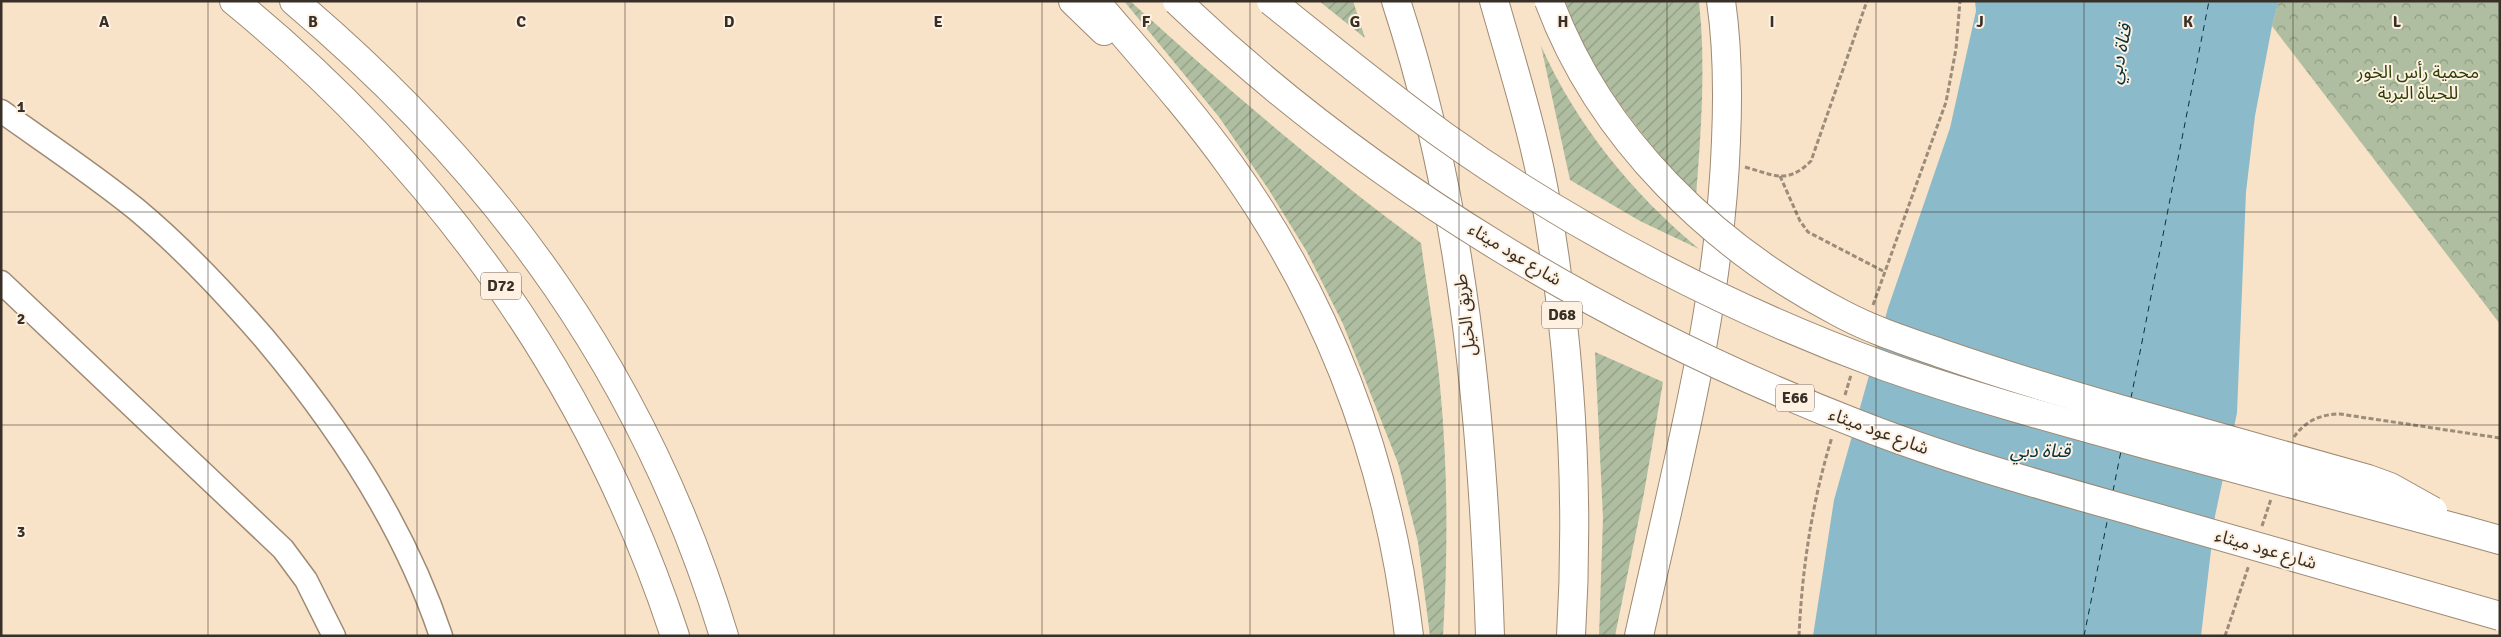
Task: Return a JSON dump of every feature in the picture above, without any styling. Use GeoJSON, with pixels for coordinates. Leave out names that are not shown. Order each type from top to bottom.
{"type":"FeatureCollection","features":[{"type":"Feature","properties":{"kind":"main road","name":"D72"},"geometry":{"type":"LineString","coordinates":[[234,1],[304,61],[389,145],[461,231],[502,287],[550,361],[593,436],[641,540],[675,636]]}},
{"type":"Feature","properties":{"kind":"main road","name":"D72"},"geometry":{"type":"LineString","coordinates":[[294,1],[381,78],[426,123],[485,190],[542,263],[602,357],[655,457],[699,560],[724,636]]}},
{"type":"Feature","properties":{"kind":"main road"},"geometry":{"type":"LineString","coordinates":[[1072,1],[1128,52],[1153,68]]}},
{"type":"Feature","properties":{"kind":"main road"},"geometry":{"type":"LineString","coordinates":[[1095,1],[1209,137],[1256,203],[1294,267],[1324,325],[1356,403],[1376,465],[1396,547],[1409,636]]}},
{"type":"Feature","properties":{"kind":"main road","name":"شارع عود ميثاء"},"geometry":{"type":"LineString","coordinates":[[1177,1],[1206,30],[1305,112],[1408,188],[1516,257],[1602,306],[1742,376],[1861,426],[1982,468],[2500,616]]}},
{"type":"Feature","properties":{"kind":"main road"},"geometry":{"type":"LineString","coordinates":[[1272,1],[1348,64],[1446,137],[1549,204],[1657,265],[1767,318],[1881,365],[1998,404],[2500,540]]}},
{"type":"Feature","properties":{"kind":"main road","name":"طريق الخيل"},"geometry":{"type":"LineString","coordinates":[[1396,1],[1434,134],[1456,248],[1483,494],[1490,636]]}},
{"type":"Feature","properties":{"kind":"main road","name":"D68"},"geometry":{"type":"LineString","coordinates":[[1494,1],[1522,96],[1544,190],[1559,287],[1570,385],[1575,483],[1574,582],[1571,636]]}},
{"type":"Feature","properties":{"kind":"main road"},"geometry":{"type":"LineString","coordinates":[[1549,1],[1575,57],[1603,103],[1634,147],[1670,188],[1709,226],[1751,259],[1796,289],[1844,315],[1893,336],[2023,382],[2379,483],[2402,493],[2464,530]]}},
{"type":"Feature","properties":{"kind":"main road"},"geometry":{"type":"LineString","coordinates":[[1721,1],[1726,33]]}},
{"type":"Feature","properties":{"kind":"main road"},"geometry":{"type":"LineString","coordinates":[[1639,636],[1710,304],[1720,233],[1725,162],[1726,33],[1731,1]]}},
{"type":"Feature","properties":{"kind":"lane"},"geometry":{"type":"LineString","coordinates":[[1,111],[108,188],[163,233],[215,283],[299,380],[363,473],[391,522],[416,573],[441,636]]}},
{"type":"Feature","properties":{"kind":"lane"},"geometry":{"type":"LineString","coordinates":[[1,282],[282,548],[311,588],[334,636]]}},
{"type":"Feature","properties":{"kind":"path"},"geometry":{"type":"LineString","coordinates":[[1725,162],[1780,176],[1792,176],[1811,161],[1867,1]]}},
{"type":"Feature","properties":{"kind":"path"},"geometry":{"type":"LineString","coordinates":[[1780,176],[1800,221],[1808,232],[1883,271]]}},
{"type":"Feature","properties":{"kind":"green space"},"geometry":{"type":"Polygon","coordinates":[[[1124,1],[1130,1],[1273,126],[1345,185],[1421,243],[1434,332],[1445,448],[1446,573],[1443,636],[1430,636],[1418,542],[1398,463],[1343,324],[1307,252],[1269,190],[1219,117],[1124,1]]]}},
{"type":"Feature","properties":{"kind":"green space"},"geometry":{"type":"Polygon","coordinates":[[[1319,1],[1353,1],[1365,38],[1319,1]]]}},
{"type":"Feature","properties":{"kind":"green space"},"geometry":{"type":"Polygon","coordinates":[[[1565,1],[1699,1],[1702,74],[1696,196],[1638,129],[1604,80],[1576,29],[1565,1]]]}},
{"type":"Feature","properties":{"kind":"green space","name":"محمية رأس الخور للحياة البرية"},"geometry":{"type":"Polygon","coordinates":[[[2279,1],[2500,1],[2500,324],[2272,26],[2279,1]]]}},
{"type":"Feature","properties":{"kind":"green space"},"geometry":{"type":"Polygon","coordinates":[[[1541,46],[1571,104],[1608,157],[1651,205],[1699,249],[1640,221],[1570,180],[1541,46]]]}},
{"type":"Feature","properties":{"kind":"green space"},"geometry":{"type":"Polygon","coordinates":[[[1595,352],[1663,382],[1644,493],[1615,636],[1599,636],[1603,518],[1595,352]]]}},
{"type":"Feature","properties":{"kind":"water","name":"قناة دبي"},"geometry":{"type":"Polygon","coordinates":[[[1975,1],[2279,1],[2272,26],[2255,116],[2246,192],[2237,413],[2215,516],[2201,636],[1813,636],[1834,500],[1888,308],[1950,128],[1976,11],[1975,1]]]}},
{"type":"Feature","properties":{"kind":"ferry route"},"geometry":{"type":"LineString","coordinates":[[2131,398],[2209,1]]}},
{"type":"Feature","properties":{"kind":"ferry route"},"geometry":{"type":"LineString","coordinates":[[2113,491],[2121,451]]}},
{"type":"Feature","properties":{"kind":"ferry route"},"geometry":{"type":"LineString","coordinates":[[2084,636],[2108,517]]}}]}
